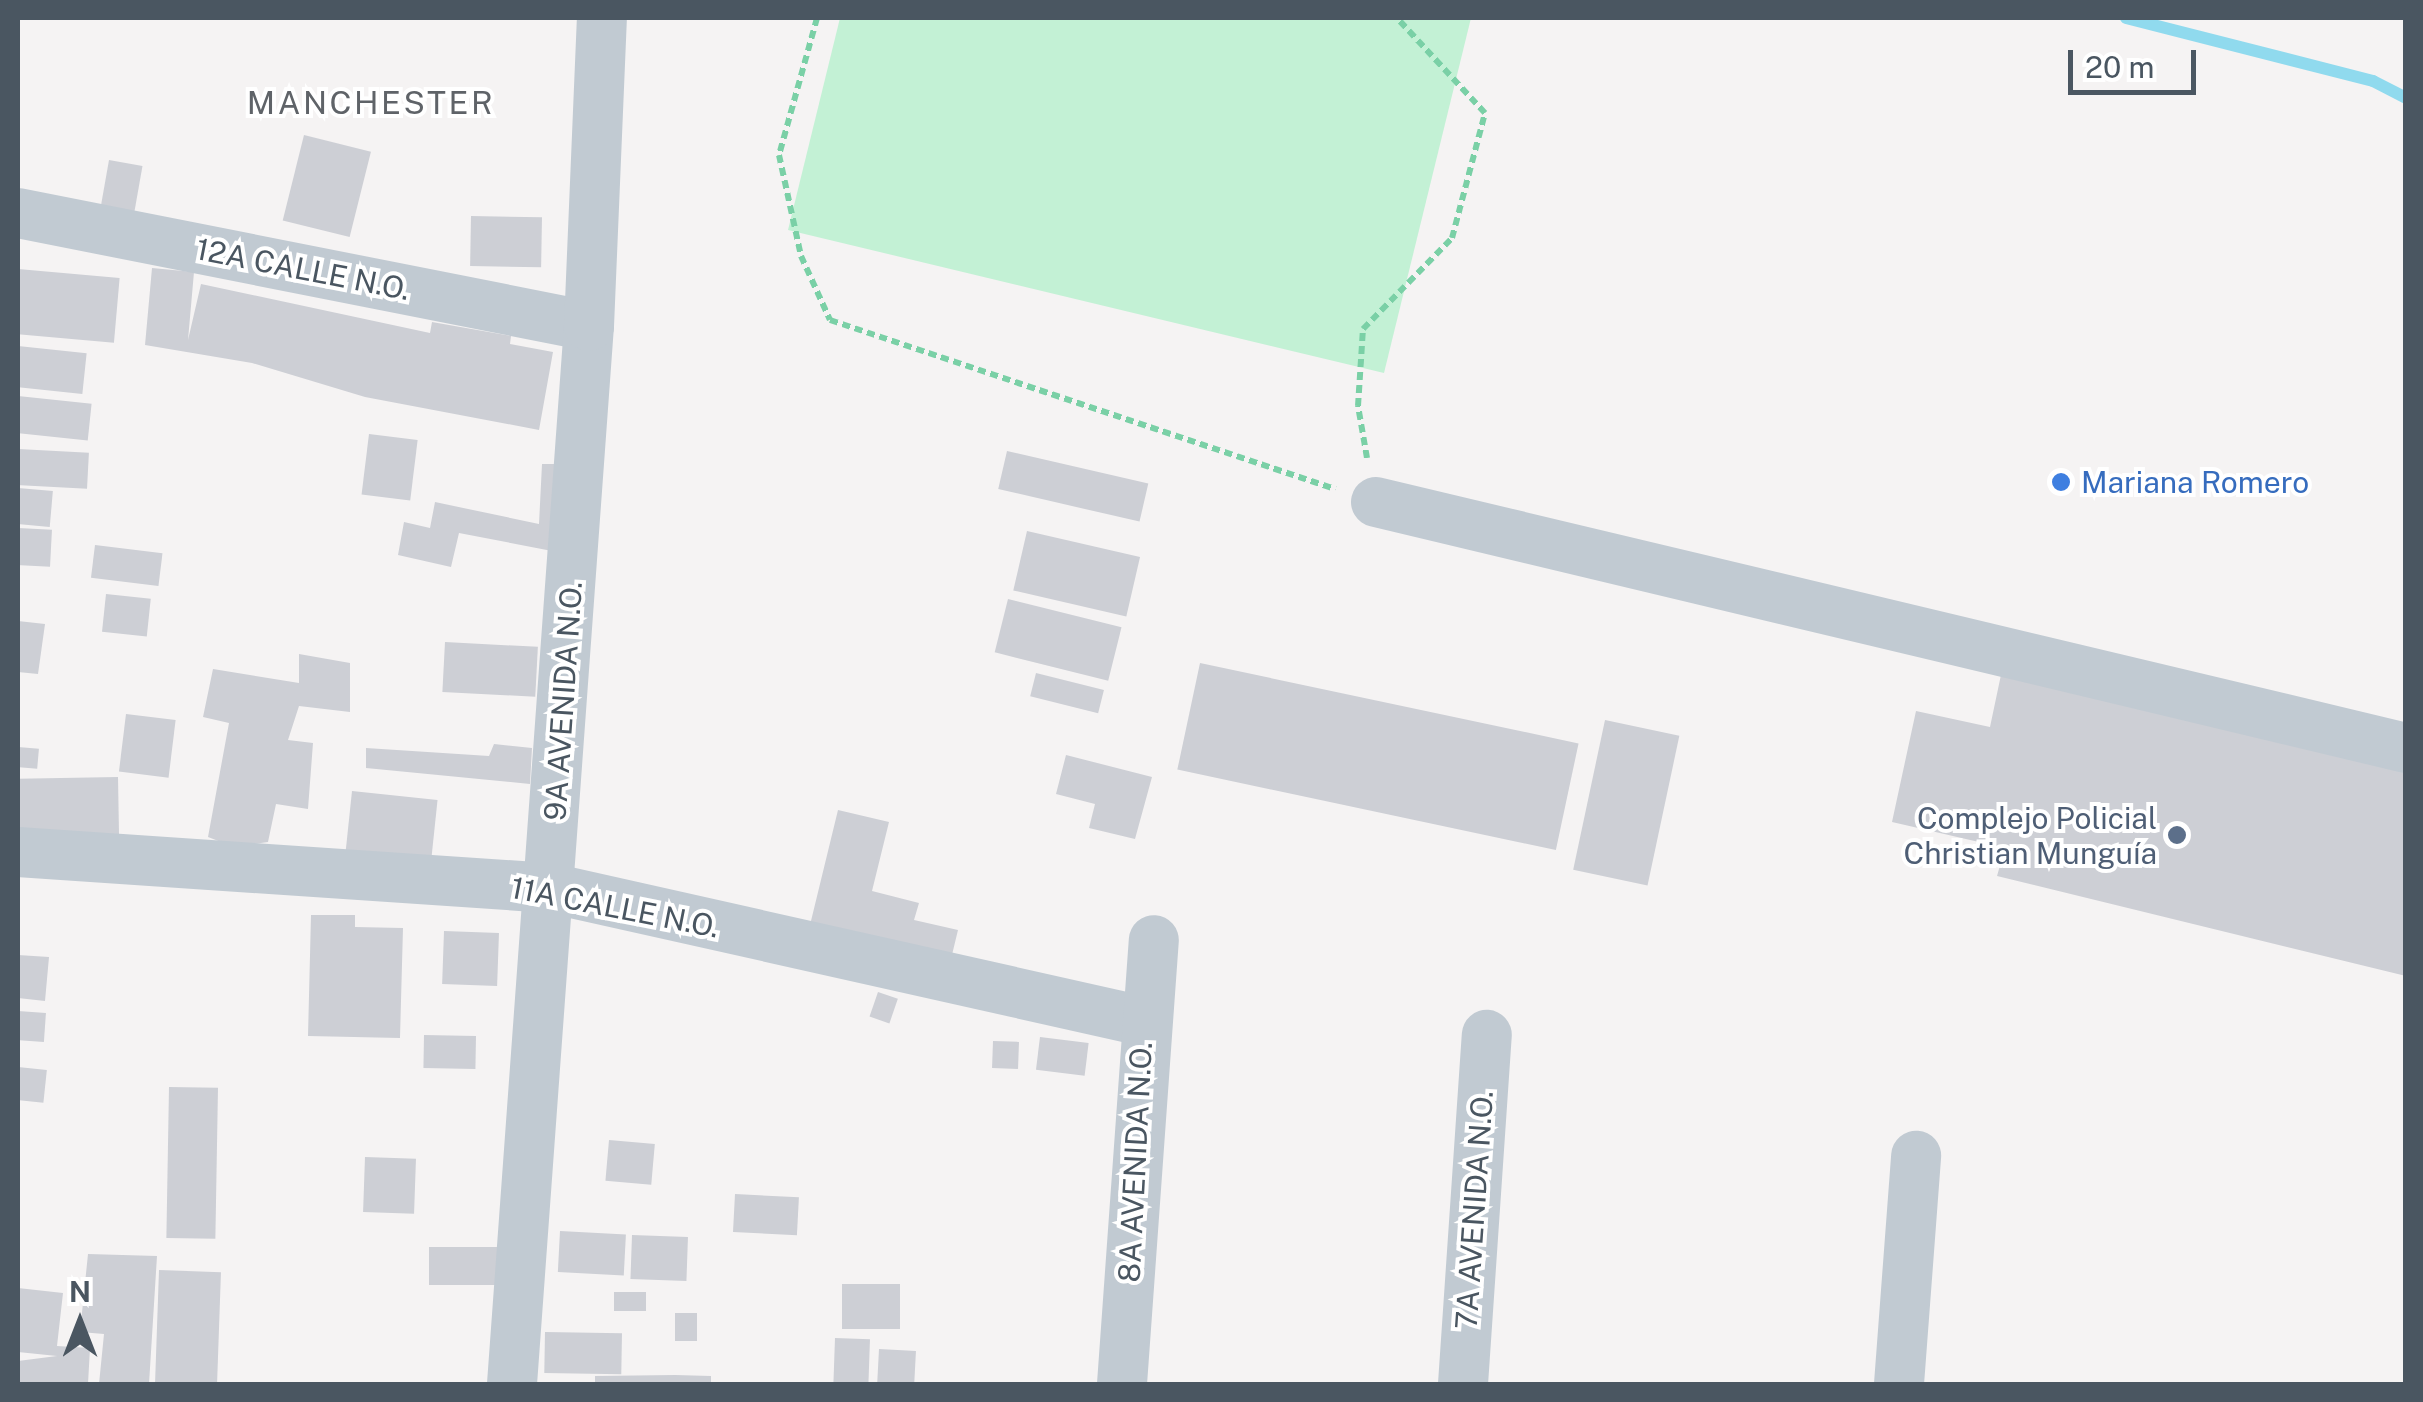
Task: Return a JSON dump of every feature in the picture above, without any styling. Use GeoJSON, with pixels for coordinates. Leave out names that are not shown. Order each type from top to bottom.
{"type":"FeatureCollection","features":[{"type":"Feature","properties":{"kind":"street","name":"9A AVENIDA N.O."},"geometry":{"type":"LineString","coordinates":[[512,1384],[589,326],[602,18]]}},
{"type":"Feature","properties":{"kind":"street","name":"12A CALLE N.O."},"geometry":{"type":"LineString","coordinates":[[18,213],[589,326]]}},
{"type":"Feature","properties":{"kind":"street"},"geometry":{"type":"LineString","coordinates":[[1376,502],[2406,748]]}},
{"type":"Feature","properties":{"kind":"street","name":"11A CALLE N.O."},"geometry":{"type":"LineString","coordinates":[[18,852],[550,888],[1143,1020]]}},
{"type":"Feature","properties":{"kind":"street","name":"8A AVENIDA N.O."},"geometry":{"type":"LineString","coordinates":[[1122,1384],[1143,1020],[1154,940]]}},
{"type":"Feature","properties":{"kind":"street","name":"7A AVENIDA N.O."},"geometry":{"type":"LineString","coordinates":[[1463,1384],[1487,1035]]}},
{"type":"Feature","properties":{"kind":"street"},"geometry":{"type":"LineString","coordinates":[[1899,1384],[1916,1156]]}},
{"type":"Feature","properties":{"kind":"path"},"geometry":{"type":"LineString","coordinates":[[817,18],[779,155],[801,256],[830,320],[1376,502],[1358,406],[1363,329],[1452,238],[1485,113],[1397,18]]}},
{"type":"Feature","properties":{"kind":"green space"},"geometry":{"type":"Polygon","coordinates":[[[840,18],[1471,18],[1384,373],[788,230],[840,18]]]}},
{"type":"Feature","properties":{"kind":"building"},"geometry":{"type":"Polygon","coordinates":[[[304,135],[371,152],[350,237],[283,220],[304,135]]]}},
{"type":"Feature","properties":{"kind":"building"},"geometry":{"type":"Polygon","coordinates":[[[109,160],[142,166],[134,213],[101,207],[109,160]]]}},
{"type":"Feature","properties":{"kind":"building"},"geometry":{"type":"Polygon","coordinates":[[[471,216],[542,217],[541,267],[470,266],[471,216]]]}},
{"type":"Feature","properties":{"kind":"building"},"geometry":{"type":"Polygon","coordinates":[[[152,268],[194,272],[188,340],[201,284],[430,333],[432,322],[511,336],[510,344],[553,352],[539,430],[365,397],[252,363],[145,345],[152,268]]]}},
{"type":"Feature","properties":{"kind":"building"},"geometry":{"type":"Polygon","coordinates":[[[18,269],[120,278],[114,343],[18,334],[18,269]]]}},
{"type":"Feature","properties":{"kind":"building"},"geometry":{"type":"Polygon","coordinates":[[[18,346],[87,353],[82,394],[18,387],[18,346]]]}},
{"type":"Feature","properties":{"kind":"building"},"geometry":{"type":"Polygon","coordinates":[[[18,396],[92,404],[88,441],[18,433],[18,396]]]}},
{"type":"Feature","properties":{"kind":"building"},"geometry":{"type":"Polygon","coordinates":[[[369,434],[418,440],[410,501],[362,495],[369,434]]]}},
{"type":"Feature","properties":{"kind":"building"},"geometry":{"type":"Polygon","coordinates":[[[18,449],[89,453],[87,489],[18,485],[18,449]]]}},
{"type":"Feature","properties":{"kind":"building"},"geometry":{"type":"Polygon","coordinates":[[[1007,451],[1148,484],[1140,522],[998,489],[1007,451]]]}},
{"type":"Feature","properties":{"kind":"building"},"geometry":{"type":"Polygon","coordinates":[[[542,464],[561,464],[552,551],[459,533],[451,567],[398,555],[404,522],[430,528],[435,502],[539,524],[542,464]]]}},
{"type":"Feature","properties":{"kind":"building"},"geometry":{"type":"Polygon","coordinates":[[[18,488],[53,491],[50,527],[18,524],[18,488]]]}},
{"type":"Feature","properties":{"kind":"building"},"geometry":{"type":"Polygon","coordinates":[[[18,528],[52,530],[50,567],[18,565],[18,528]]]}},
{"type":"Feature","properties":{"kind":"building"},"geometry":{"type":"Polygon","coordinates":[[[1027,531],[1140,557],[1126,617],[1013,590],[1027,531]]]}},
{"type":"Feature","properties":{"kind":"building"},"geometry":{"type":"Polygon","coordinates":[[[95,545],[162,553],[158,586],[91,578],[95,545]]]}},
{"type":"Feature","properties":{"kind":"building"},"geometry":{"type":"Polygon","coordinates":[[[106,594],[151,599],[147,636],[102,632],[106,594]]]}},
{"type":"Feature","properties":{"kind":"building"},"geometry":{"type":"Polygon","coordinates":[[[1008,599],[1122,627],[1108,681],[995,652],[1008,599]]]}},
{"type":"Feature","properties":{"kind":"building"},"geometry":{"type":"Polygon","coordinates":[[[18,621],[45,624],[38,674],[18,672],[18,621]]]}},
{"type":"Feature","properties":{"kind":"building"},"geometry":{"type":"Polygon","coordinates":[[[445,642],[538,647],[535,697],[442,692],[445,642]]]}},
{"type":"Feature","properties":{"kind":"building"},"geometry":{"type":"Polygon","coordinates":[[[299,654],[350,663],[350,712],[299,706],[288,740],[313,743],[308,809],[276,804],[268,842],[234,847],[208,837],[229,723],[203,717],[213,669],[299,683],[299,654]]]}},
{"type":"Feature","properties":{"kind":"building"},"geometry":{"type":"Polygon","coordinates":[[[1200,663],[1579,743],[1556,850],[1177,770],[1200,663]]]}},
{"type":"Feature","properties":{"kind":"building","name":"Complejo Policial Christian Munguía"},"geometry":{"type":"Polygon","coordinates":[[[2002,670],[2406,770],[2406,976],[1997,876],[2005,848],[1892,822],[1916,711],[1990,727],[2002,670]]]}},
{"type":"Feature","properties":{"kind":"building"},"geometry":{"type":"Polygon","coordinates":[[[1036,673],[1104,690],[1098,713],[1030,696],[1036,673]]]}},
{"type":"Feature","properties":{"kind":"building"},"geometry":{"type":"Polygon","coordinates":[[[126,714],[176,720],[169,778],[119,772],[126,714]]]}},
{"type":"Feature","properties":{"kind":"building"},"geometry":{"type":"Polygon","coordinates":[[[1605,720],[1679,736],[1648,885],[1573,870],[1605,720]]]}},
{"type":"Feature","properties":{"kind":"building"},"geometry":{"type":"Polygon","coordinates":[[[494,744],[532,748],[530,784],[366,768],[366,748],[489,756],[494,744]]]}},
{"type":"Feature","properties":{"kind":"building"},"geometry":{"type":"Polygon","coordinates":[[[18,747],[39,749],[37,769],[18,767],[18,747]]]}},
{"type":"Feature","properties":{"kind":"building"},"geometry":{"type":"Polygon","coordinates":[[[1066,755],[1152,777],[1135,839],[1089,828],[1095,804],[1056,794],[1066,755]]]}},
{"type":"Feature","properties":{"kind":"building"},"geometry":{"type":"Polygon","coordinates":[[[118,777],[119,837],[19,839],[18,779],[118,777]]]}},
{"type":"Feature","properties":{"kind":"building"},"geometry":{"type":"Polygon","coordinates":[[[352,791],[438,800],[431,860],[346,851],[352,791]]]}},
{"type":"Feature","properties":{"kind":"building"},"geometry":{"type":"Polygon","coordinates":[[[838,810],[889,822],[872,891],[919,903],[914,920],[958,930],[951,959],[810,925],[838,810]]]}},
{"type":"Feature","properties":{"kind":"building"},"geometry":{"type":"Polygon","coordinates":[[[311,915],[355,915],[355,927],[403,928],[400,1038],[308,1036],[311,915]]]}},
{"type":"Feature","properties":{"kind":"building"},"geometry":{"type":"Polygon","coordinates":[[[444,931],[499,933],[497,986],[442,984],[444,931]]]}},
{"type":"Feature","properties":{"kind":"building"},"geometry":{"type":"Polygon","coordinates":[[[18,955],[49,957],[45,1001],[18,998],[18,955]]]}},
{"type":"Feature","properties":{"kind":"building"},"geometry":{"type":"Polygon","coordinates":[[[878,992],[898,999],[889,1023],[870,1017],[878,992]]]}},
{"type":"Feature","properties":{"kind":"building"},"geometry":{"type":"Polygon","coordinates":[[[18,1011],[46,1013],[44,1042],[18,1040],[18,1011]]]}},
{"type":"Feature","properties":{"kind":"building"},"geometry":{"type":"Polygon","coordinates":[[[424,1035],[476,1036],[475,1069],[423,1068],[424,1035]]]}},
{"type":"Feature","properties":{"kind":"building"},"geometry":{"type":"Polygon","coordinates":[[[1040,1037],[1089,1043],[1085,1076],[1036,1070],[1040,1037]]]}},
{"type":"Feature","properties":{"kind":"building"},"geometry":{"type":"Polygon","coordinates":[[[993,1041],[1019,1042],[1018,1069],[992,1068],[993,1041]]]}},
{"type":"Feature","properties":{"kind":"building"},"geometry":{"type":"Polygon","coordinates":[[[18,1067],[47,1070],[43,1103],[18,1100],[18,1067]]]}},
{"type":"Feature","properties":{"kind":"building"},"geometry":{"type":"Polygon","coordinates":[[[169,1087],[218,1088],[215,1239],[166,1238],[169,1087]]]}},
{"type":"Feature","properties":{"kind":"building"},"geometry":{"type":"Polygon","coordinates":[[[609,1140],[655,1144],[651,1185],[605,1181],[609,1140]]]}},
{"type":"Feature","properties":{"kind":"building"},"geometry":{"type":"Polygon","coordinates":[[[365,1157],[416,1159],[414,1214],[363,1212],[365,1157]]]}},
{"type":"Feature","properties":{"kind":"building"},"geometry":{"type":"Polygon","coordinates":[[[735,1194],[799,1197],[797,1235],[733,1232],[735,1194]]]}},
{"type":"Feature","properties":{"kind":"building"},"geometry":{"type":"Polygon","coordinates":[[[560,1231],[626,1234],[624,1275],[558,1272],[560,1231]]]}},
{"type":"Feature","properties":{"kind":"building"},"geometry":{"type":"Polygon","coordinates":[[[632,1235],[688,1237],[686,1281],[630,1279],[632,1235]]]}},
{"type":"Feature","properties":{"kind":"building"},"geometry":{"type":"Polygon","coordinates":[[[429,1247],[497,1247],[497,1285],[429,1285],[429,1247]]]}},
{"type":"Feature","properties":{"kind":"building"},"geometry":{"type":"Polygon","coordinates":[[[88,1254],[157,1256],[149,1384],[99,1384],[104,1334],[80,1332],[88,1254]]]}},
{"type":"Feature","properties":{"kind":"building"},"geometry":{"type":"Polygon","coordinates":[[[159,1270],[221,1272],[217,1384],[155,1384],[159,1270]]]}},
{"type":"Feature","properties":{"kind":"building"},"geometry":{"type":"Polygon","coordinates":[[[842,1284],[900,1284],[900,1329],[842,1329],[842,1284]]]}},
{"type":"Feature","properties":{"kind":"building"},"geometry":{"type":"Polygon","coordinates":[[[18,1288],[63,1293],[57,1346],[90,1348],[88,1384],[18,1384],[18,1361],[57,1356],[18,1352],[18,1288]]]}},
{"type":"Feature","properties":{"kind":"building"},"geometry":{"type":"Polygon","coordinates":[[[614,1292],[646,1292],[646,1311],[614,1311],[614,1292]]]}},
{"type":"Feature","properties":{"kind":"building"},"geometry":{"type":"Polygon","coordinates":[[[675,1313],[697,1313],[697,1341],[675,1341],[675,1313]]]}},
{"type":"Feature","properties":{"kind":"building"},"geometry":{"type":"Polygon","coordinates":[[[545,1332],[622,1333],[621,1374],[544,1373],[545,1332]]]}},
{"type":"Feature","properties":{"kind":"building"},"geometry":{"type":"Polygon","coordinates":[[[835,1338],[870,1339],[868,1384],[833,1384],[835,1338]]]}},
{"type":"Feature","properties":{"kind":"building"},"geometry":{"type":"Polygon","coordinates":[[[879,1349],[916,1351],[914,1384],[877,1384],[879,1349]]]}},
{"type":"Feature","properties":{"kind":"building"},"geometry":{"type":"Polygon","coordinates":[[[595,1376],[711,1376],[711,1384],[595,1384],[595,1376]]]}},
{"type":"Feature","properties":{"kind":"waterway"},"geometry":{"type":"LineString","coordinates":[[2126,18],[2373,81],[2406,98]]}},
{"type":"Feature","properties":{"kind":"place","name":"Mariana Romero"},"geometry":{"type":"Point","coordinates":[2061,482]}},
{"type":"Feature","properties":{"kind":"place","name":"Complejo Policial Christian Munguía"},"geometry":{"type":"Point","coordinates":[2177,835]}},
{"type":"Feature","properties":{"kind":"district","name":"MANCHESTER"},"geometry":{"type":"Point","coordinates":[371,103]}}]}
